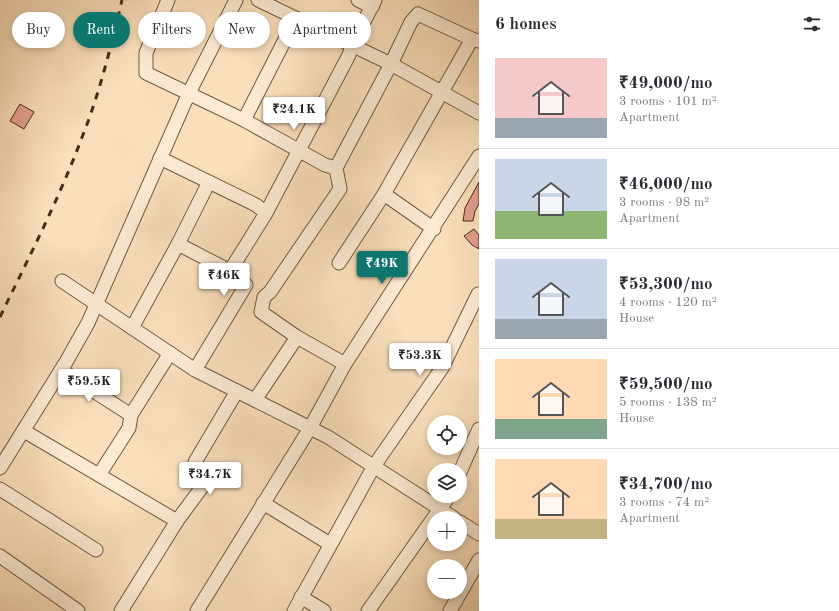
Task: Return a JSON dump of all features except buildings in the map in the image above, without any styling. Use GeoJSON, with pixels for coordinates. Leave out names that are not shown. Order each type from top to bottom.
{"type":"FeatureCollection","features":[{"type":"Feature","properties":{"kind":"street"},"geometry":{"type":"LineString","coordinates":[[168,0],[146,53],[146,73],[244,120],[326,165],[336,168]]}},
{"type":"Feature","properties":{"kind":"street"},"geometry":{"type":"LineString","coordinates":[[0,468],[61,370],[88,322],[189,93],[236,0]]}},
{"type":"Feature","properties":{"kind":"street"},"geometry":{"type":"LineString","coordinates":[[258,0],[283,12]]}},
{"type":"Feature","properties":{"kind":"street"},"geometry":{"type":"LineString","coordinates":[[358,0],[374,3],[369,12]]}},
{"type":"Feature","properties":{"kind":"street"},"geometry":{"type":"LineString","coordinates":[[338,263],[384,194],[442,92],[475,40],[418,14],[411,22],[391,64],[336,168],[340,189],[270,292],[264,297],[261,312],[297,337],[346,364]]}},
{"type":"Feature","properties":{"kind":"street"},"geometry":{"type":"LineString","coordinates":[[244,120],[281,48]]}},
{"type":"Feature","properties":{"kind":"street"},"geometry":{"type":"LineString","coordinates":[[230,271],[266,213],[298,149],[349,55],[351,48]]}},
{"type":"Feature","properties":{"kind":"street"},"geometry":{"type":"LineString","coordinates":[[358,48],[391,64],[479,113]]}},
{"type":"Feature","properties":{"kind":"street"},"geometry":{"type":"LineString","coordinates":[[196,611],[310,428],[346,364],[434,229],[479,156]]}},
{"type":"Feature","properties":{"kind":"street"},"geometry":{"type":"LineString","coordinates":[[160,158],[256,205],[266,213]]}},
{"type":"Feature","properties":{"kind":"street"},"geometry":{"type":"LineString","coordinates":[[132,328],[178,244],[209,182]]}},
{"type":"Feature","properties":{"kind":"street"},"geometry":{"type":"LineString","coordinates":[[384,194],[434,229]]}},
{"type":"Feature","properties":{"kind":"street"},"geometry":{"type":"LineString","coordinates":[[178,244],[230,271],[246,285],[196,370]]}},
{"type":"Feature","properties":{"kind":"street"},"geometry":{"type":"LineString","coordinates":[[62,281],[196,370],[328,437],[444,511]]}},
{"type":"Feature","properties":{"kind":"street"},"geometry":{"type":"LineString","coordinates":[[294,611],[374,466],[442,368],[478,294]]}},
{"type":"Feature","properties":{"kind":"street"},"geometry":{"type":"LineString","coordinates":[[255,400],[297,337]]}},
{"type":"Feature","properties":{"kind":"street"},"geometry":{"type":"LineString","coordinates":[[99,475],[130,428],[131,415],[170,353]]}},
{"type":"Feature","properties":{"kind":"street"},"geometry":{"type":"LineString","coordinates":[[61,370],[131,415]]}},
{"type":"Feature","properties":{"kind":"street"},"geometry":{"type":"LineString","coordinates":[[121,611],[177,521],[202,487],[195,462],[237,391]]}},
{"type":"Feature","properties":{"kind":"street"},"geometry":{"type":"LineString","coordinates":[[464,463],[479,429]]}},
{"type":"Feature","properties":{"kind":"street"},"geometry":{"type":"LineString","coordinates":[[24,431],[177,521]]}},
{"type":"Feature","properties":{"kind":"street"},"geometry":{"type":"LineString","coordinates":[[0,489],[96,550]]}},
{"type":"Feature","properties":{"kind":"street"},"geometry":{"type":"LineString","coordinates":[[263,503],[330,544]]}},
{"type":"Feature","properties":{"kind":"street"},"geometry":{"type":"LineString","coordinates":[[368,611],[439,508],[446,503]]}},
{"type":"Feature","properties":{"kind":"street"},"geometry":{"type":"LineString","coordinates":[[467,526],[479,534]]}},
{"type":"Feature","properties":{"kind":"street"},"geometry":{"type":"LineString","coordinates":[[0,556],[78,611]]}},
{"type":"Feature","properties":{"kind":"street"},"geometry":{"type":"LineString","coordinates":[[450,611],[479,560]]}},
{"type":"Feature","properties":{"kind":"street"},"geometry":{"type":"LineString","coordinates":[[301,597],[324,611]]}},
{"type":"Feature","properties":{"kind":"railway"},"geometry":{"type":"LineString","coordinates":[[0,317],[53,208],[81,140],[99,88],[122,0]]}}]}
